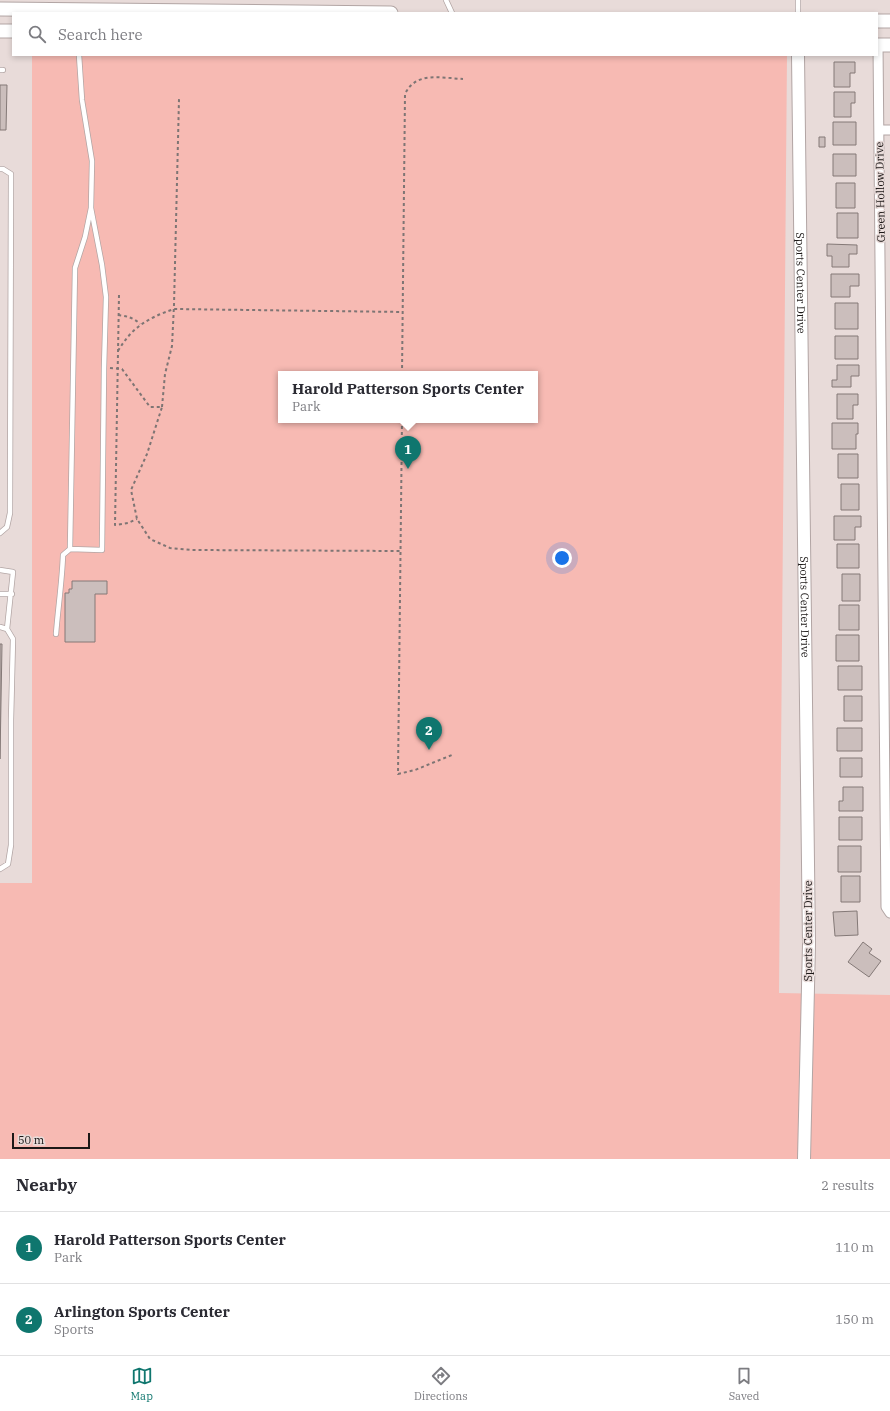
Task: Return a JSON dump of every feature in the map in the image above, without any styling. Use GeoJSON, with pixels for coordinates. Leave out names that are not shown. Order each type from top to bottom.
{"type":"FeatureCollection","features":[{"type":"Feature","properties":{"kind":"main road"},"geometry":{"type":"LineString","coordinates":[[0,9],[74,8],[328,12]]}},
{"type":"Feature","properties":{"kind":"main road"},"geometry":{"type":"LineString","coordinates":[[878,21],[890,21]]}},
{"type":"Feature","properties":{"kind":"main road"},"geometry":{"type":"LineString","coordinates":[[0,31],[12,31]]}},
{"type":"Feature","properties":{"kind":"street","name":"Green Hollow Drive"},"geometry":{"type":"LineString","coordinates":[[882,45],[879,130],[880,262],[886,396],[888,791],[886,907],[890,913]]}},
{"type":"Feature","properties":{"kind":"street","name":"Sports Center Drive"},"geometry":{"type":"LineString","coordinates":[[798,56],[809,937],[804,1159]]}},
{"type":"Feature","properties":{"kind":"street"},"geometry":{"type":"LineString","coordinates":[[879,130],[890,130]]}},
{"type":"Feature","properties":{"kind":"street"},"geometry":{"type":"LineString","coordinates":[[880,262],[890,262]]}},
{"type":"Feature","properties":{"kind":"lane"},"geometry":{"type":"LineString","coordinates":[[446,0],[452,12]]}},
{"type":"Feature","properties":{"kind":"lane"},"geometry":{"type":"LineString","coordinates":[[798,0],[798,12]]}},
{"type":"Feature","properties":{"kind":"lane"},"geometry":{"type":"LineString","coordinates":[[70,549],[75,268],[85,237],[91,208],[92,161],[82,100],[80,56]]}},
{"type":"Feature","properties":{"kind":"lane"},"geometry":{"type":"LineString","coordinates":[[0,168],[11,174],[10,513],[7,527],[0,533]]}},
{"type":"Feature","properties":{"kind":"lane"},"geometry":{"type":"LineString","coordinates":[[56,634],[63,555],[70,549],[102,550],[106,297],[102,265],[91,208]]}},
{"type":"Feature","properties":{"kind":"lane"},"geometry":{"type":"LineString","coordinates":[[0,570],[13,572],[12,594],[7,629],[13,639],[11,720],[11,845],[8,864],[0,869]]}},
{"type":"Feature","properties":{"kind":"lane"},"geometry":{"type":"LineString","coordinates":[[0,594],[12,594]]}},
{"type":"Feature","properties":{"kind":"lane"},"geometry":{"type":"LineString","coordinates":[[0,627],[7,629]]}},
{"type":"Feature","properties":{"kind":"path"},"geometry":{"type":"LineString","coordinates":[[402,371],[406,94],[409,86],[420,79],[462,79]]}},
{"type":"Feature","properties":{"kind":"path"},"geometry":{"type":"LineString","coordinates":[[179,99],[172,346],[165,374],[162,407],[147,454],[132,490],[137,519],[150,539],[170,548],[191,550],[400,551]]}},
{"type":"Feature","properties":{"kind":"path"},"geometry":{"type":"LineString","coordinates":[[118,295],[118,368],[114,525],[128,523],[137,519]]}},
{"type":"Feature","properties":{"kind":"path"},"geometry":{"type":"LineString","coordinates":[[118,351],[128,336],[140,324],[152,317],[174,309],[403,312]]}},
{"type":"Feature","properties":{"kind":"path"},"geometry":{"type":"LineString","coordinates":[[118,315],[127,316],[136,320],[140,324]]}},
{"type":"Feature","properties":{"kind":"path"},"geometry":{"type":"LineString","coordinates":[[104,368],[122,369],[150,407],[162,407]]}},
{"type":"Feature","properties":{"kind":"path"},"geometry":{"type":"LineString","coordinates":[[402,423],[398,774],[415,770],[452,755]]}},
{"type":"Feature","properties":{"kind":"shaded area"},"geometry":{"type":"Polygon","coordinates":[[[32,56],[787,56],[779,993],[890,995],[890,1159],[0,1159],[0,883],[32,883],[32,56]]]}},
{"type":"Feature","properties":{"kind":"building"},"geometry":{"type":"Polygon","coordinates":[[[834,62],[855,62],[855,73],[850,73],[850,87],[834,87],[834,62]]]}},
{"type":"Feature","properties":{"kind":"building"},"geometry":{"type":"Polygon","coordinates":[[[0,85],[7,85],[6,130],[0,130],[0,85]]]}},
{"type":"Feature","properties":{"kind":"building"},"geometry":{"type":"Polygon","coordinates":[[[834,92],[855,92],[855,103],[851,103],[851,117],[834,117],[834,92]]]}},
{"type":"Feature","properties":{"kind":"building"},"geometry":{"type":"Polygon","coordinates":[[[833,122],[856,122],[856,145],[833,145],[833,122]]]}},
{"type":"Feature","properties":{"kind":"building"},"geometry":{"type":"Polygon","coordinates":[[[819,137],[825,137],[825,147],[819,147],[819,137]]]}},
{"type":"Feature","properties":{"kind":"building"},"geometry":{"type":"Polygon","coordinates":[[[833,154],[856,154],[856,176],[833,176],[833,154]]]}},
{"type":"Feature","properties":{"kind":"building"},"geometry":{"type":"Polygon","coordinates":[[[836,183],[855,183],[855,208],[836,208],[836,183]]]}},
{"type":"Feature","properties":{"kind":"building"},"geometry":{"type":"Polygon","coordinates":[[[837,213],[858,213],[858,238],[837,238],[837,213]]]}},
{"type":"Feature","properties":{"kind":"building"},"geometry":{"type":"Polygon","coordinates":[[[827,244],[857,245],[857,254],[849,254],[849,267],[832,267],[832,256],[827,256],[827,244]]]}},
{"type":"Feature","properties":{"kind":"building"},"geometry":{"type":"Polygon","coordinates":[[[831,274],[859,274],[859,286],[850,286],[850,297],[831,297],[831,274]]]}},
{"type":"Feature","properties":{"kind":"building"},"geometry":{"type":"Polygon","coordinates":[[[835,303],[858,303],[858,329],[835,329],[835,303]]]}},
{"type":"Feature","properties":{"kind":"building"},"geometry":{"type":"Polygon","coordinates":[[[835,336],[858,336],[858,359],[835,359],[835,336]]]}},
{"type":"Feature","properties":{"kind":"building"},"geometry":{"type":"Polygon","coordinates":[[[837,365],[859,365],[859,376],[851,376],[851,387],[832,387],[832,380],[837,380],[837,365]]]}},
{"type":"Feature","properties":{"kind":"building"},"geometry":{"type":"Polygon","coordinates":[[[837,394],[858,394],[858,405],[853,405],[853,419],[837,419],[837,394]]]}},
{"type":"Feature","properties":{"kind":"building"},"geometry":{"type":"Polygon","coordinates":[[[832,423],[858,423],[856,449],[832,449],[832,423]]]}},
{"type":"Feature","properties":{"kind":"building"},"geometry":{"type":"Polygon","coordinates":[[[838,454],[858,454],[858,478],[838,478],[838,454]]]}},
{"type":"Feature","properties":{"kind":"building"},"geometry":{"type":"Polygon","coordinates":[[[841,484],[859,484],[859,510],[841,510],[841,484]]]}},
{"type":"Feature","properties":{"kind":"building"},"geometry":{"type":"Polygon","coordinates":[[[834,516],[861,516],[861,527],[855,527],[855,540],[834,540],[834,516]]]}},
{"type":"Feature","properties":{"kind":"building"},"geometry":{"type":"Polygon","coordinates":[[[837,544],[859,544],[859,568],[837,568],[837,544]]]}},
{"type":"Feature","properties":{"kind":"building"},"geometry":{"type":"Polygon","coordinates":[[[842,574],[860,574],[860,601],[842,601],[842,574]]]}},
{"type":"Feature","properties":{"kind":"building"},"geometry":{"type":"Polygon","coordinates":[[[72,581],[107,581],[107,594],[95,594],[95,642],[65,642],[65,593],[69,593],[69,589],[72,589],[72,581]]]}},
{"type":"Feature","properties":{"kind":"building"},"geometry":{"type":"Polygon","coordinates":[[[839,605],[859,605],[859,630],[839,630],[839,605]]]}},
{"type":"Feature","properties":{"kind":"building"},"geometry":{"type":"Polygon","coordinates":[[[836,635],[859,635],[859,661],[836,661],[836,635]]]}},
{"type":"Feature","properties":{"kind":"building"},"geometry":{"type":"Polygon","coordinates":[[[0,644],[2,644],[0,759],[0,644]]]}},
{"type":"Feature","properties":{"kind":"building"},"geometry":{"type":"Polygon","coordinates":[[[838,666],[862,666],[862,690],[838,690],[838,666]]]}},
{"type":"Feature","properties":{"kind":"building"},"geometry":{"type":"Polygon","coordinates":[[[844,696],[862,696],[862,721],[844,721],[844,696]]]}},
{"type":"Feature","properties":{"kind":"building"},"geometry":{"type":"Polygon","coordinates":[[[837,728],[862,728],[862,751],[837,751],[837,728]]]}},
{"type":"Feature","properties":{"kind":"building"},"geometry":{"type":"Polygon","coordinates":[[[840,758],[862,758],[862,777],[840,777],[840,758]]]}},
{"type":"Feature","properties":{"kind":"building"},"geometry":{"type":"Polygon","coordinates":[[[843,787],[863,787],[863,811],[839,811],[839,801],[843,801],[843,787]]]}},
{"type":"Feature","properties":{"kind":"building"},"geometry":{"type":"Polygon","coordinates":[[[839,817],[862,817],[862,840],[839,840],[839,817]]]}},
{"type":"Feature","properties":{"kind":"building"},"geometry":{"type":"Polygon","coordinates":[[[838,846],[861,846],[861,872],[838,872],[838,846]]]}},
{"type":"Feature","properties":{"kind":"building"},"geometry":{"type":"Polygon","coordinates":[[[841,876],[860,876],[860,902],[841,902],[841,876]]]}},
{"type":"Feature","properties":{"kind":"building"},"geometry":{"type":"Polygon","coordinates":[[[857,911],[858,935],[835,936],[833,912],[857,911]]]}},
{"type":"Feature","properties":{"kind":"building"},"geometry":{"type":"Polygon","coordinates":[[[863,942],[872,949],[869,953],[881,961],[869,977],[848,962],[863,942]]]}},
{"type":"Feature","properties":{"kind":"place","name":"Harold Patterson Sports Center"},"geometry":{"type":"Point","coordinates":[408,469]}},
{"type":"Feature","properties":{"kind":"place","name":"Arlington Sports Center"},"geometry":{"type":"Point","coordinates":[429,750]}}]}
